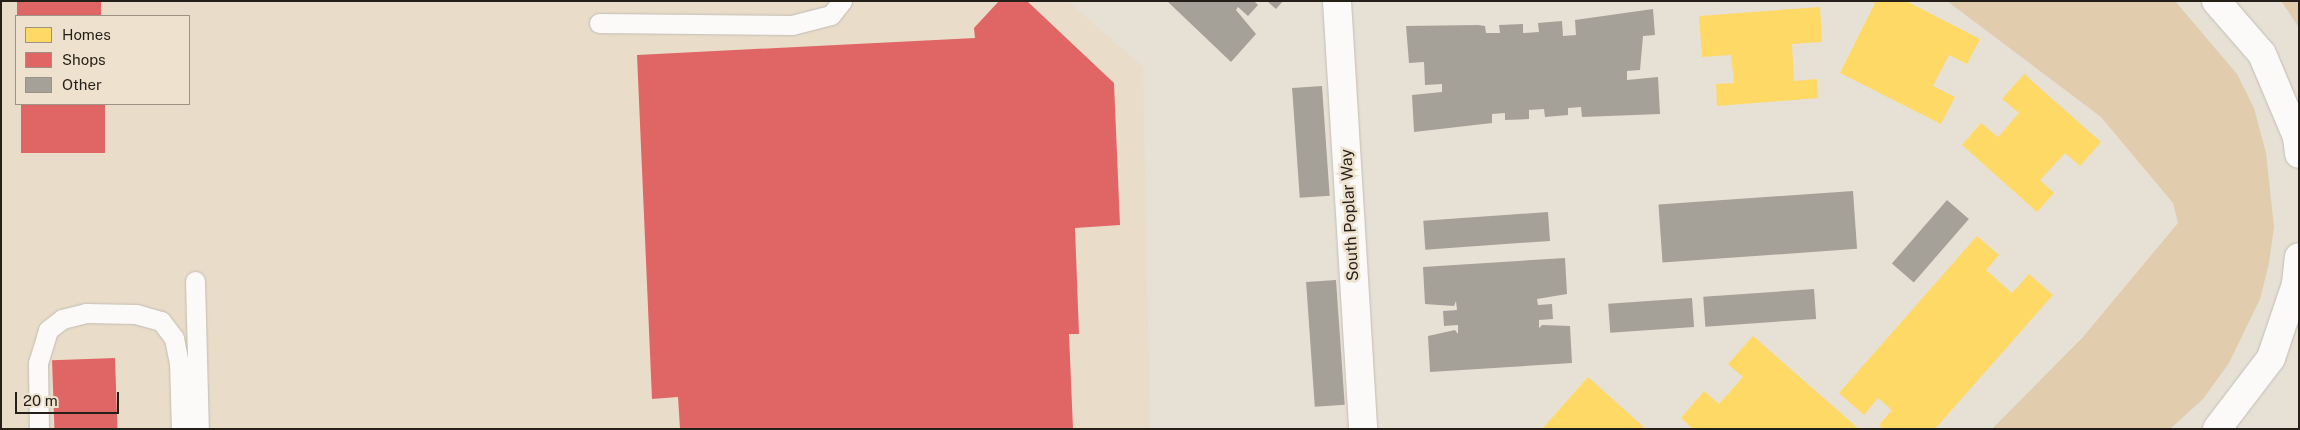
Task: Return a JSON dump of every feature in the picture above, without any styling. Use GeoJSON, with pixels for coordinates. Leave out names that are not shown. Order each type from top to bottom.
{"type":"FeatureCollection","features":[{"type":"Feature","properties":{"kind":"street","name":"South Poplar Way"},"geometry":{"type":"LineString","coordinates":[[1337,1],[1363,429]]}},
{"type":"Feature","properties":{"kind":"street"},"geometry":{"type":"LineString","coordinates":[[2216,1],[2262,54],[2297,137],[2299,154]]}},
{"type":"Feature","properties":{"kind":"street"},"geometry":{"type":"LineString","coordinates":[[2217,429],[2271,358],[2296,284],[2299,258]]}},
{"type":"Feature","properties":{"kind":"lane"},"geometry":{"type":"LineString","coordinates":[[599,23],[792,25],[831,15],[842,1]]}},
{"type":"Feature","properties":{"kind":"lane"},"geometry":{"type":"LineString","coordinates":[[195,281],[199,429]]}},
{"type":"Feature","properties":{"kind":"lane"},"geometry":{"type":"LineString","coordinates":[[39,429],[38,363],[48,330],[62,319],[96,314],[136,314],[161,321],[174,338],[181,429]]}},
{"type":"Feature","properties":{"kind":"shaded area"},"geometry":{"type":"Polygon","coordinates":[[[1,1],[1068,1],[1143,67],[1150,429],[1,429],[1,1]]]}},
{"type":"Feature","properties":{"kind":"shaded area"},"geometry":{"type":"Polygon","coordinates":[[[1947,1],[2175,1],[2237,74],[2254,108],[2266,153],[2274,227],[2269,263],[2260,299],[2229,363],[2203,399],[2170,429],[1992,429],[2083,337],[2178,223],[2173,203],[2101,117],[1947,1]]]}},
{"type":"Feature","properties":{"kind":"shaded area"},"geometry":{"type":"Polygon","coordinates":[[[2281,1],[2299,1],[2299,28],[2284,5],[2281,1]]]}},
{"type":"Feature","properties":{"kind":"building: Homes"},"geometry":{"type":"Polygon","coordinates":[[[1876,1],[1906,1],[1980,39],[1967,64],[1949,55],[1933,86],[1955,97],[1941,124],[1840,73],[1876,1]]]}},
{"type":"Feature","properties":{"kind":"building: Homes"},"geometry":{"type":"Polygon","coordinates":[[[1820,7],[1822,42],[1792,44],[1794,81],[1817,79],[1818,98],[1717,106],[1716,84],[1734,83],[1731,55],[1702,57],[1699,16],[1820,7]]]}},
{"type":"Feature","properties":{"kind":"building: Homes"},"geometry":{"type":"Polygon","coordinates":[[[2024,74],[2101,142],[2080,166],[2065,153],[2040,180],[2054,193],[2037,212],[1962,145],[1981,123],[1998,137],[2019,113],[2002,99],[2024,74]]]}},
{"type":"Feature","properties":{"kind":"building: Homes"},"geometry":{"type":"Polygon","coordinates":[[[1977,236],[1999,255],[1986,270],[2012,293],[2029,274],[2053,295],[1935,429],[1883,429],[1879,425],[1892,410],[1878,398],[1864,415],[1839,393],[1977,236]]]}},
{"type":"Feature","properties":{"kind":"building: Homes"},"geometry":{"type":"Polygon","coordinates":[[[1753,336],[1859,429],[1693,429],[1681,418],[1704,391],[1719,404],[1743,377],[1728,364],[1753,336]]]}},
{"type":"Feature","properties":{"kind":"building: Homes"},"geometry":{"type":"Polygon","coordinates":[[[1588,377],[1646,429],[1542,429],[1588,377]]]}},
{"type":"Feature","properties":{"kind":"building: Shops"},"geometry":{"type":"Polygon","coordinates":[[[17,1],[101,1],[101,15],[17,15],[17,1]]]}},
{"type":"Feature","properties":{"kind":"building: Shops"},"geometry":{"type":"Polygon","coordinates":[[[999,1],[1027,1],[1114,83],[1120,225],[1075,228],[1079,334],[1069,334],[1073,429],[680,429],[678,397],[652,399],[637,55],[975,38],[974,28],[999,1]]]}},
{"type":"Feature","properties":{"kind":"building: Shops"},"geometry":{"type":"Polygon","coordinates":[[[21,105],[105,105],[105,153],[21,153],[21,105]]]}},
{"type":"Feature","properties":{"kind":"building: Shops"},"geometry":{"type":"Polygon","coordinates":[[[115,358],[117,429],[54,429],[52,360],[115,358]]]}},
{"type":"Feature","properties":{"kind":"building: Other"},"geometry":{"type":"Polygon","coordinates":[[[1167,1],[1254,1],[1258,5],[1248,16],[1238,7],[1236,10],[1256,34],[1231,62],[1167,1]]]}},
{"type":"Feature","properties":{"kind":"building: Other"},"geometry":{"type":"Polygon","coordinates":[[[1267,1],[1283,1],[1276,9],[1267,1]]]}},
{"type":"Feature","properties":{"kind":"building: Other"},"geometry":{"type":"Polygon","coordinates":[[[1653,9],[1655,35],[1643,36],[1640,70],[1627,71],[1627,80],[1658,77],[1660,114],[1582,117],[1581,107],[1568,108],[1568,115],[1545,117],[1544,109],[1529,110],[1529,119],[1505,120],[1505,113],[1492,114],[1492,123],[1414,132],[1412,95],[1442,92],[1442,84],[1425,85],[1424,62],[1409,63],[1406,26],[1478,25],[1485,26],[1486,33],[1500,33],[1499,25],[1523,24],[1523,33],[1539,32],[1538,23],[1562,21],[1563,36],[1576,35],[1575,20],[1653,9]]]}},
{"type":"Feature","properties":{"kind":"building: Other"},"geometry":{"type":"Polygon","coordinates":[[[1322,86],[1330,196],[1300,198],[1292,88],[1322,86]]]}},
{"type":"Feature","properties":{"kind":"building: Other"},"geometry":{"type":"Polygon","coordinates":[[[1853,191],[1857,249],[1663,262],[1658,205],[1853,191]]]}},
{"type":"Feature","properties":{"kind":"building: Other"},"geometry":{"type":"Polygon","coordinates":[[[1947,200],[1969,219],[1914,282],[1892,263],[1947,200]]]}},
{"type":"Feature","properties":{"kind":"building: Other"},"geometry":{"type":"Polygon","coordinates":[[[1548,212],[1550,241],[1425,250],[1423,221],[1548,212]]]}},
{"type":"Feature","properties":{"kind":"building: Other"},"geometry":{"type":"Polygon","coordinates":[[[1565,258],[1567,294],[1537,299],[1538,305],[1552,304],[1553,319],[1539,320],[1539,328],[1542,325],[1570,326],[1572,363],[1430,372],[1428,336],[1455,330],[1458,334],[1458,325],[1444,326],[1443,311],[1457,310],[1456,301],[1454,306],[1425,304],[1423,267],[1565,258]]]}},
{"type":"Feature","properties":{"kind":"building: Other"},"geometry":{"type":"Polygon","coordinates":[[[1336,280],[1345,405],[1315,407],[1306,282],[1336,280]]]}},
{"type":"Feature","properties":{"kind":"building: Other"},"geometry":{"type":"Polygon","coordinates":[[[1814,289],[1816,319],[1705,327],[1703,297],[1814,289]]]}},
{"type":"Feature","properties":{"kind":"building: Other"},"geometry":{"type":"Polygon","coordinates":[[[1692,298],[1694,327],[1610,333],[1608,304],[1692,298]]]}}]}
